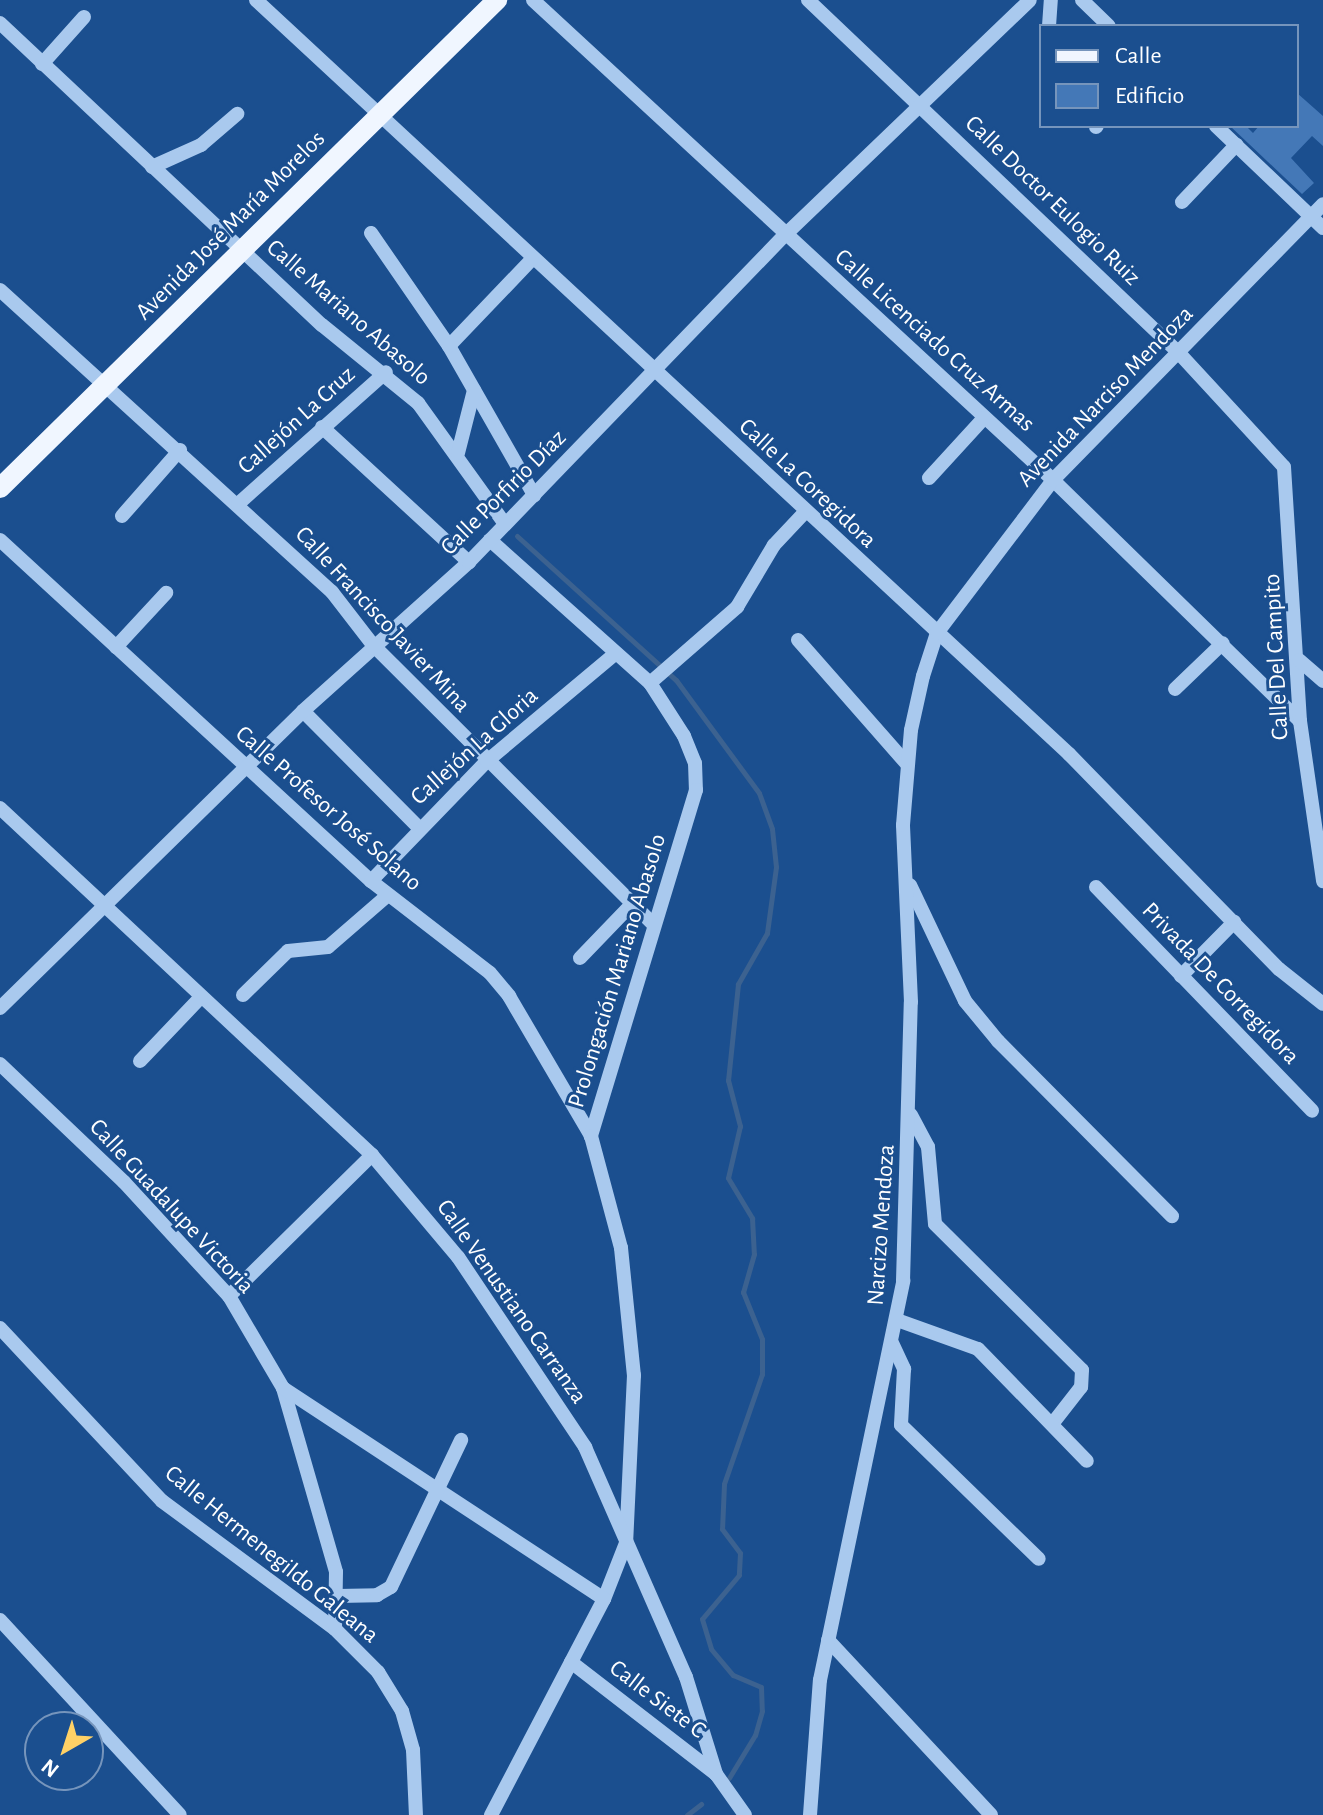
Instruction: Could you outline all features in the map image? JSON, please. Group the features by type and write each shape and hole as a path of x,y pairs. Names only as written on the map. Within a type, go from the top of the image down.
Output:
{"main road":[{"name":"Avenida José María Morelos","path":"0,488 107,387 497,0"}],"street":[{"name":"Calle La Coregidora","path":"256,0 804,513 1069,754 1279,969 1323,1004"},
{"name":"Calle Licenciado Cruz Armas","path":"533,0 1053,480 1300,721"},
{"name":"Calle Doctor Eulogio Ruiz","path":"808,0 1178,352 1260,439"},
{"name":"Calle Porfirio Díaz","path":"0,1008 303,711 469,562 785,235 1030,0"},
{"path":"1049,24 1051,0"},
{"path":"1082,0 1107,24"},
{"path":"42,64 84,17"},
{"name":"Calle Mariano Abasolo","path":"0,23 322,325 386,372 458,453 505,524"},
{"path":"152,167 201,145 237,114"},
{"path":"1218,128 1323,228"},
{"path":"1182,202 1236,145"},
{"name":"Avenida Narciso Mendoza","path":"937,633 1053,480 1323,204"},
{"path":"371,233 449,346 534,495"},
{"path":"449,346 532,259"},
{"name":"Calle Francisco Javier Mina","path":"0,290 180,450 347,607 373,645 653,924"},
{"name":"Callejón La Cruz","path":"238,504 386,372"},
{"path":"458,453 474,390"},
{"path":"929,478 984,418"},
{"path":"322,427 469,562"},
{"name":"Calle Del Campito","path":"1260,439 1285,472 1299,660 1300,721 1323,881"},
{"path":"122,516 180,450"},
{"path":"655,679 747,596 774,545 804,513"},
{"name":"Calle Profesor José Solano","path":"0,540 371,881 490,973 509,996 591,1136"},
{"name":"Prolongación Mariano Abasolo","path":"490,540 616,653 655,679 695,763 696,790 591,1136 621,1248 634,1375 626,1543"},
{"path":"116,647 166,593"},
{"name":"Narcizo Mendoza","path":"810,1815 815,1720 828,1640 897,1320 911,1114 907,764 923,676 937,633"},
{"path":"798,640 907,764"},
{"path":"1175,689 1223,643"},
{"name":"Callejón La Gloria","path":"371,881 487,761 616,653"},
{"path":"1299,660 1323,681"},
{"path":"303,711 419,828"},
{"name":"Calle Venustiano Carranza","path":"0,809 372,1155 458,1257 585,1447 686,1677 716,1774 745,1815"},
{"path":"907,877 965,1001 998,1041 1172,1216"},
{"name":"Privada De Corregidora","path":"1096,887 1312,1111"},
{"path":"243,995 288,951 328,947 388,895"},
{"path":"580,958 633,903"},
{"path":"1181,976 1234,922"},
{"path":"140,1061 201,997"},
{"name":"Calle Guadalupe Victoria","path":"0,1064 115,1173 229,1296 283,1388 330,1546 338,1596 335,1629"},
{"path":"911,1114 928,1147 935,1224 1082,1370 1081,1387 1053,1423"},
{"path":"229,1296 372,1155"},
{"path":"897,1320 978,1349 1087,1461"},
{"name":"Calle Hermenegildo Galeana","path":"0,1328 162,1501 335,1629 378,1672 402,1711 413,1750 416,1815"},
{"path":"892,1343 904,1369 901,1425 1039,1559"},
{"path":"283,1388 604,1599"},
{"path":"338,1596 377,1595 391,1587 461,1440"},
{"path":"491,1815 604,1599 626,1543"},
{"path":"0,1620 180,1815"},
{"path":"828,1640 991,1815"},
{"name":"Calle Siete C","path":"571,1662 716,1774"}],"building":[{"path":"1299,95 1323,116 1323,146 1312,136 1291,158 1314,183 1302,194 1232,128 1248,128 1253,133 1257,128 1299,128"}],"waterway":[{"path":"517,536 676,680 759,793 772,829 776,867 767,933 738,984 728,1080 740,1126 728,1178 752,1218 754,1254 743,1292 762,1339 762,1374 724,1484 722,1529 740,1553 739,1575 702,1619 711,1649 733,1675 761,1687 762,1711 755,1735 729,1778"},
{"path":"687,1815 701,1804"}]}
